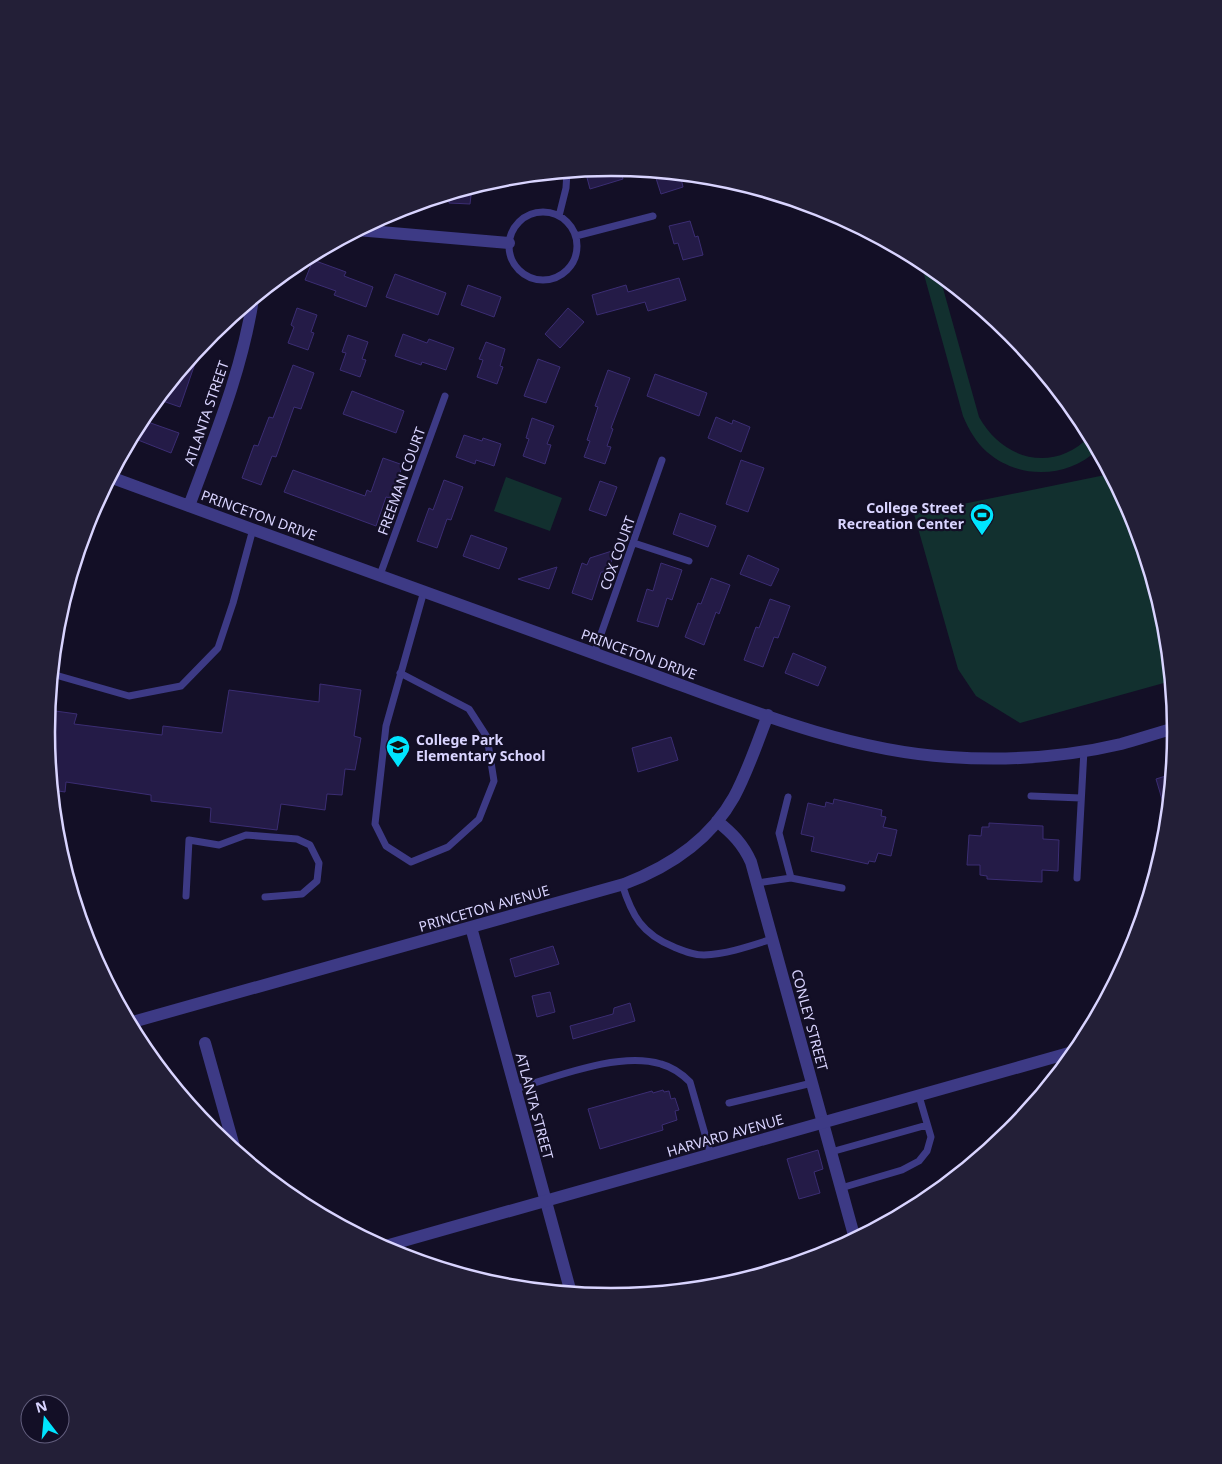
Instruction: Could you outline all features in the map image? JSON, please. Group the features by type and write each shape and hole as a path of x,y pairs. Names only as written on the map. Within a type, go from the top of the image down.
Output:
{"street":[{"path":"369,231 509,243"},
{"name":"ATLANTA STREET","path":"189,506 239,368 251,308"},
{"name":"PRINCETON DRIVE","path":"115,480 594,654 829,736 888,750 949,757 1009,758 1070,753 1120,744 1167,730"},
{"name":"PRINCETON AVENUE","path":"136,1021 622,884 651,874 697,843 717,821 732,799 744,776 768,715"},
{"name":"CONLEY STREET","path":"717,821 737,838 745,849 757,884 853,1233"},
{"name":"ATLANTA STREET","path":"471,927 569,1286"},
{"path":"205,1043 232,1138"},
{"name":"HARVARD AVENUE","path":"393,1244 1063,1055"}],"lane":[{"path":"559,216 567,178"},
{"path":"537,212 548,212 559,216 566,221 576,236 575,257 570,267 562,274 552,278 541,280 521,272 514,264 510,254 509,243 515,228 527,216 537,212"},
{"path":"576,236 653,216"},
{"name":"FREEMAN COURT","path":"380,575 445,396"},
{"name":"COX COURT","path":"594,654 662,460"},
{"path":"58,676 129,696 180,686 218,648 253,529"},
{"path":"634,543 689,561"},
{"path":"400,673 469,709 487,737 494,781 479,820 448,847 411,862 386,846 375,824 386,726 400,673 424,591"},
{"path":"1076,878 1084,750"},
{"path":"1031,796 1081,798"},
{"path":"788,797 778,833 791,878"},
{"path":"186,896 190,840 219,845 246,835 297,839 310,845 319,863 317,881 302,894 265,897"},
{"path":"757,884 791,878 842,888"},
{"path":"622,884 637,920 648,933 665,944 687,953 702,955 729,952 772,939"},
{"path":"515,1089 601,1064 649,1061 662,1064 681,1074 690,1082 711,1155"},
{"path":"729,1103 812,1083"},
{"path":"841,1188 902,1170 920,1161 927,1151 931,1137 919,1096"},
{"path":"831,1152 927,1124"}],"green space":[{"path":"923,272 942,286 979,417 989,432 1015,452 1030,457 1045,458 1060,455 1076,448 1084,441 1093,454 1085,460 1072,466 1057,470 1042,472 1013,467 999,461 983,448 973,436 963,416"},
{"path":"1104,475 1125,519 1148,588 1156,624 1165,683 1020,723 976,696 958,669 914,514"},
{"path":"506,477 562,498 550,531 494,511"}],"building":[{"path":"622,176 623,179 590,189 587,177"},
{"path":"656,178 682,181 683,187 661,194"},
{"path":"471,194 470,204 449,203 449,201"},
{"path":"690,221 695,237 698,236 703,255 683,260 678,243 674,244 669,226"},
{"path":"316,261 346,272 344,276 373,287 366,307 334,295 336,291 305,280 311,264"},
{"path":"395,274 446,293 438,315 386,297"},
{"path":"679,278 686,300 648,311 645,302 597,315 592,295 626,285 628,292"},
{"path":"468,285 501,297 494,317 461,305"},
{"path":"297,308 317,315 311,332 314,333 308,350 288,343 294,327 291,325"},
{"path":"568,308 584,322 560,348 545,334"},
{"path":"403,334 427,343 429,339 454,348 446,370 422,362 421,365 395,356"},
{"path":"348,335 368,342 362,359 366,360 360,377 340,370 346,353 342,352"},
{"path":"486,342 505,349 500,366 503,367 497,384 477,377 483,360 479,359"},
{"path":"538,359 560,367 546,403 524,396"},
{"path":"195,363 180,407 164,402"},
{"path":"293,365 314,373 301,409 294,407 276,457 272,456 261,485 242,478 254,445 258,446 269,417 273,418"},
{"path":"608,370 630,378 611,428 613,429 607,446 611,447 605,464 584,457 590,441 587,440 598,407 595,406"},
{"path":"655,374 707,393 699,416 647,396"},
{"path":"352,391 404,411 396,433 343,414"},
{"path":"716,417 732,424 733,420 750,427 741,452 708,438"},
{"path":"532,418 554,426 547,444 551,445 545,464 523,456 529,439 526,438"},
{"path":"149,423 179,433 171,453 138,440"},
{"path":"464,435 482,441 483,438 501,444 494,466 476,460 475,464 456,457"},
{"path":"383,458 403,465 390,498 386,497 376,526 284,492 293,470 365,496 367,490 371,492"},
{"path":"741,460 764,468 748,512 726,504"},
{"path":"444,480 463,487 451,520 447,519 437,548 417,541 429,508 433,510"},
{"path":"600,481 617,487 606,516 589,510"},
{"path":"680,513 716,526 708,547 673,534"},
{"path":"471,535 507,548 499,569 463,556"},
{"path":"615,550 608,572 601,572 592,600 572,593 582,563 587,565 590,558"},
{"path":"748,555 779,569 771,586 740,574"},
{"path":"661,563 682,570 672,600 667,598 658,627 637,621 647,589 653,591"},
{"path":"557,567 549,589 518,579"},
{"path":"711,578 730,585 719,614 716,612 704,645 685,637 698,603 701,604"},
{"path":"770,599 790,606 778,638 774,637 763,667 744,660 756,627 759,628"},
{"path":"793,653 826,667 818,686 785,673"},
{"path":"320,684 361,690 354,736 361,738 355,770 345,769 342,795 327,794 325,810 281,804 277,830 210,822 211,808 151,801 151,795 66,782 65,792 58,791 56,768 56,711 77,714 74,724 162,735 163,726 222,733 229,690 319,702"},
{"path":"671,737 678,760 638,772 632,748"},
{"path":"1165,776 1162,801 1156,779"},
{"path":"834,799 882,810 881,816 886,817 883,827 897,830 891,856 878,853 875,862 869,861 868,864 811,851 814,837 801,834 808,803 825,807 826,802 833,804"},
{"path":"989,823 1043,826 1043,839 1059,840 1058,871 1042,870 1042,882 987,879 987,876 980,875 980,865 967,865 969,835 981,836 982,827 989,827"},
{"path":"553,946 559,964 515,977 510,959"},
{"path":"550,992 555,1012 537,1017 532,996"},
{"path":"630,1003 635,1021 573,1039 570,1026 613,1014 614,1008"},
{"path":"663,1090 664,1092 669,1091 671,1099 675,1098 679,1110 675,1111 677,1120 662,1125 663,1130 600,1149 588,1109 652,1091 653,1093"},
{"path":"818,1150 823,1169 814,1172 820,1193 799,1199 787,1159"}],"place":[{"name":"College Street Recreation Center","path":"982,536"},
{"name":"College Park Elementary School","path":"398,768"}]}
